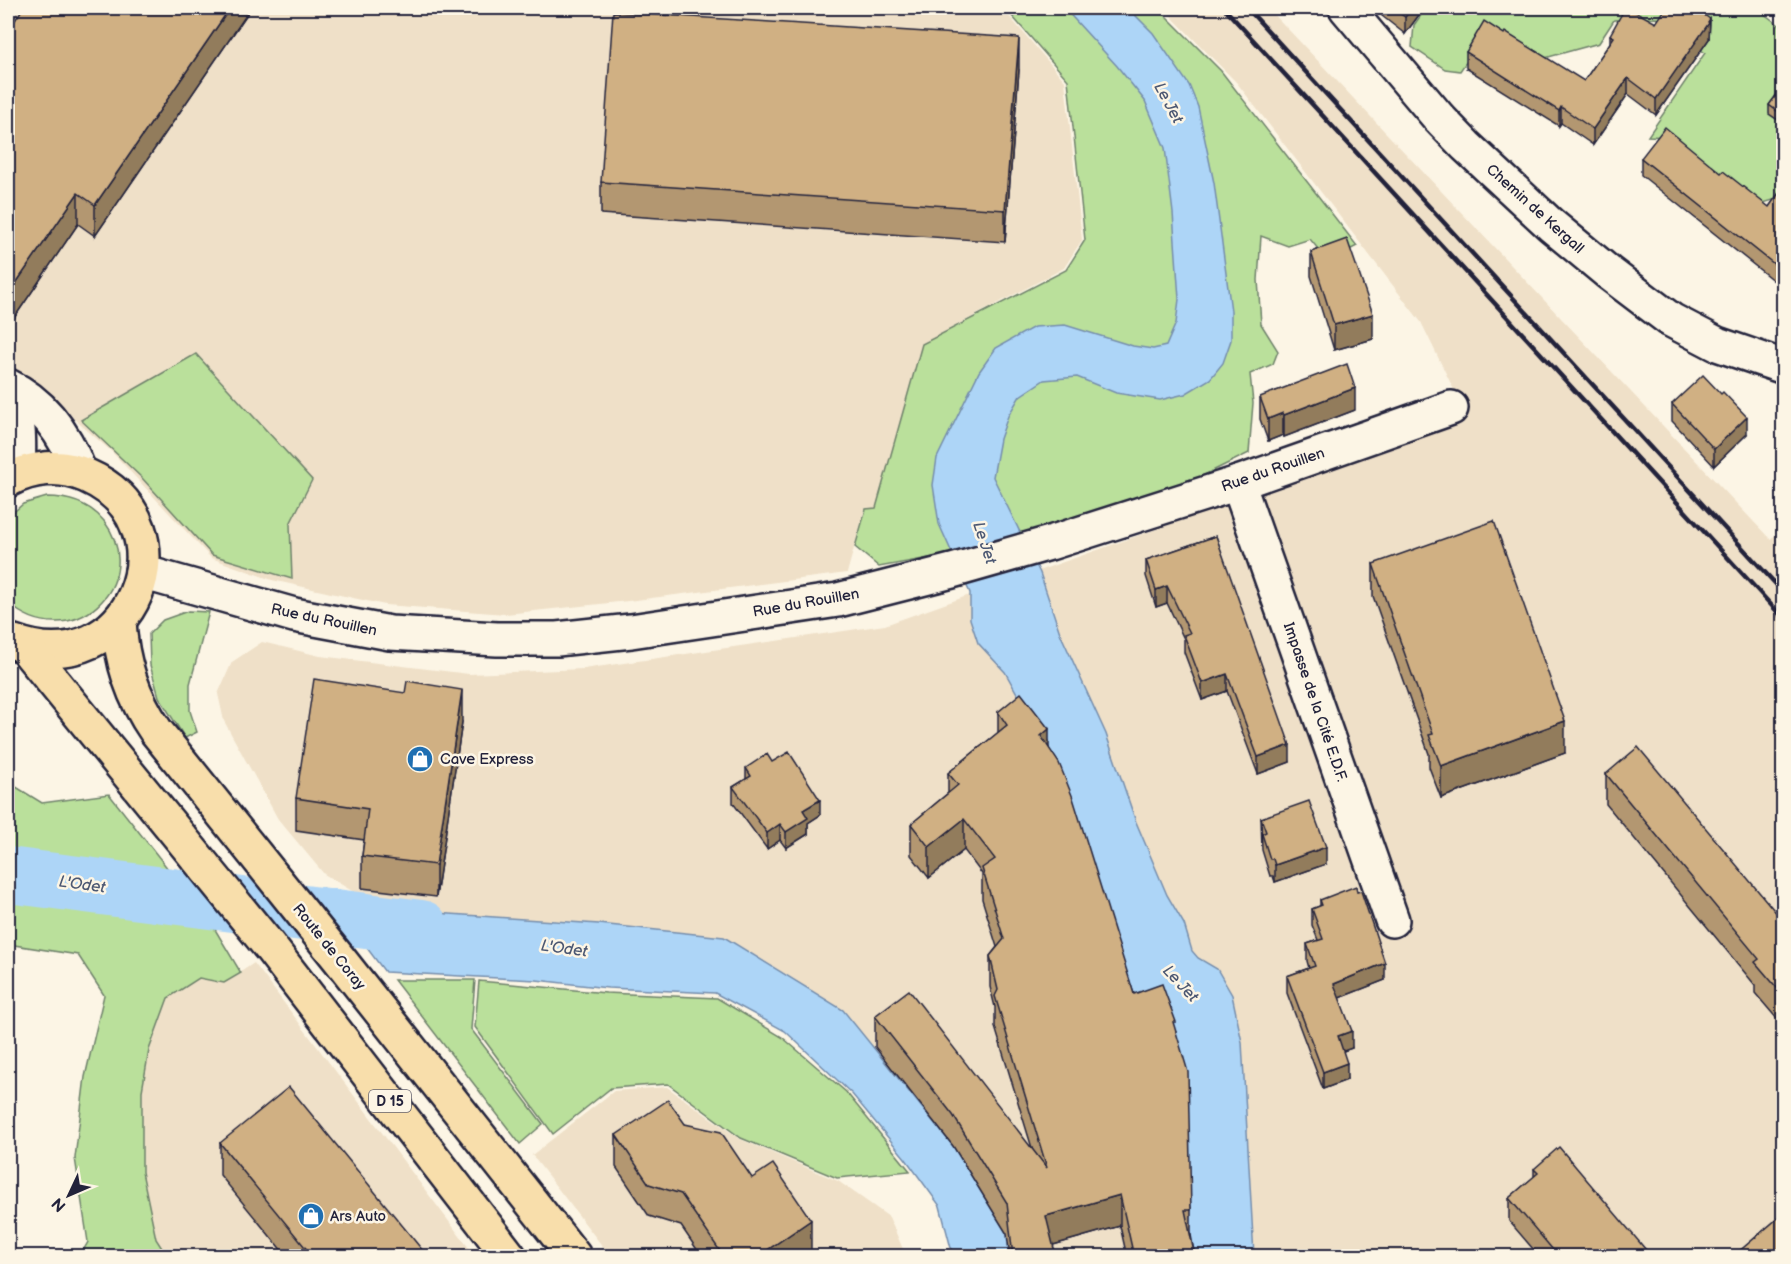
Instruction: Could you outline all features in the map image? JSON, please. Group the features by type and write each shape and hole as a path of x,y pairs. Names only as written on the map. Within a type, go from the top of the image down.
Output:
{"main road":[{"path":"13,477 39,469 60,468 99,481 115,494 128,510 138,528 142,549 142,572 135,597 119,621 104,634 87,644 68,649 49,650 16,642"},
{"name":"Route de Coray","path":"119,621 122,650 129,679 143,713 574,1257"},
{"name":"D 15","path":"16,642 201,860 509,1257"}],"street":[{"name":"Chemin de Kergall","path":"1346,8 1438,118 1551,225 1671,320 1718,344 1773,364"},
{"path":"8,386 21,392 39,407 58,429 73,454 80,473"},
{"path":"8,393 17,419 20,442 13,477"},
{"name":"Rue du Rouillen","path":"142,572 294,615 351,627 442,637 557,639 631,631 838,600 952,571 1050,543 1238,483 1451,408"},
{"name":"Impasse de la Cité E.D.F.","path":"1238,483 1392,921"}],"shaded area":[{"path":"8,8 1002,8 1065,81 1082,240 1064,268 922,344 876,508 865,509 847,573 506,614 385,605 272,580 211,558 111,451 52,400 8,417"},
{"path":"1163,8 1268,8 1770,539 1780,532 1783,536 1783,1256 1009,1256 1007,1234 953,1146 843,1010 724,937 599,924 435,913 362,897 324,874 278,819 224,721 218,694 232,662 262,642 320,656 469,674 583,669 885,625 1468,419 1421,322 1237,83"},
{"path":"254,963 475,1256 167,1256 156,1239 142,1172 142,1091 149,1050 168,998 199,978 224,983"},
{"path":"667,1087 740,1139 838,1181 889,1217 906,1256 610,1256 532,1155 614,1091"}],"green space":[{"path":"1005,8 1158,8 1221,71 1357,246 1328,261 1310,239 1288,246 1261,236 1258,280 1261,324 1278,351 1273,364 1250,374 1253,403 1249,453 1192,481 1093,515 962,552 879,567 855,547 866,509 876,508 922,344 1066,270 1085,240 1068,80"},
{"path":"1426,8 1756,8 1783,28 1783,197 1757,205 1669,137 1648,136 1705,53 1657,18 1614,20 1599,43 1545,58 1490,27 1460,71 1445,69 1412,47 1414,25"},
{"path":"196,354 312,480 290,524 292,579 212,555 142,478 81,420"},
{"path":"47,497 78,502 92,510 104,521 116,545 118,568 111,589 97,606 78,618 56,622 32,618 8,603 8,517 23,504"},
{"path":"188,611 209,612 190,684 190,711 197,732 185,738 159,697 150,665 149,634 163,620"},
{"path":"8,782 42,803 109,794 213,926 241,973 224,983 199,978 168,998 149,1050 142,1091 142,1172 156,1239 167,1256 80,1256 88,1242 75,1158 85,1077 104,995 78,955 8,944"},
{"path":"394,980 475,980 471,1029 543,1124 520,1144"},
{"path":"479,981 606,993 717,998 782,1037 846,1092 910,1171 837,1178 741,1138 668,1084 611,1088 553,1134 475,1027"}],"water":[{"name":"Le Jet","path":"1064,8 1128,8 1153,33 1189,85 1198,107 1214,183 1231,311 1231,340 1223,363 1210,379 1185,394 1160,400 1116,393 1077,377 1044,380 1020,396 1008,416 1000,439 993,477 1040,573 1060,633 1106,734 1136,822 1167,895 1184,924 1192,951 1198,958 1217,969 1232,995 1242,1042 1254,1256 1189,1256 1141,1022 1029,715 1005,672 978,643 970,619 970,593 939,524 933,485 937,458 979,372 996,348 1034,327 1065,325 1133,346 1153,349 1166,346 1176,323 1179,299 1173,213 1165,148 1145,101 1117,66"},
{"path":"322,888 435,913 599,924 724,937 843,1010 953,1146 1007,1234 1009,1256 953,1256 940,1206 905,1158 852,1094 785,1031 715,993 608,988 536,980 385,972"}],"building":[{"path":"23,8 230,8 95,205 78,193 12,289 8,286 8,31"},
{"path":"1392,8 1412,8 1405,17"},
{"path":"1625,8 1656,23 1666,8 1694,8 1710,19 1656,99 1628,78 1593,129 1561,107 1559,111 1466,52 1484,21 1584,81 1614,37 1610,35"},
{"path":"613,12 1019,38 1005,210 601,182"},
{"path":"1784,85 1784,116 1769,105"},
{"path":"1665,127 1721,173 1723,171 1769,207 1784,186 1784,272 1641,158"},
{"path":"1347,239 1373,314 1334,325 1311,252"},
{"path":"1347,364 1355,388 1268,419 1260,397"},
{"path":"1703,375 1747,417 1714,449 1672,404"},
{"path":"1494,521 1565,721 1441,766 1429,735 1433,734 1373,564"},
{"path":"1216,536 1290,745 1258,757 1227,674 1202,683 1184,635 1190,633 1167,586 1156,590 1146,560"},
{"path":"314,679 405,693 407,681 462,690 436,865 362,856 368,809 296,798"},
{"path":"1021,693 1049,729 1041,736 1059,763 1073,798 1134,994 1162,984 1176,1022 1173,1022 1188,1072 1191,1210 1185,1210 1195,1257 1134,1257 1120,1195 1046,1216 1056,1257 1013,1257 1007,1203 953,1115 875,1016 909,990 1047,1168 995,996 998,990 990,956 1004,939 982,868 995,859 964,819 929,847 911,824 958,785 948,773 1007,725 998,712"},
{"path":"1638,747 1784,922 1784,996 1755,962 1759,959 1606,774"},
{"path":"789,752 820,800 803,810 808,818 786,832 780,824 767,833 733,787 751,776 746,768 767,754 772,762"},
{"path":"1309,801 1326,847 1275,865 1273,859 1270,859 1262,834 1266,832 1261,818"},
{"path":"1356,886 1357,892 1361,891 1385,963 1334,984 1352,1031 1338,1036 1347,1063 1323,1072 1287,976 1315,966 1307,944 1323,939 1312,909 1322,905 1320,900"},
{"name":"Ars Auto","path":"289,1087 428,1257 313,1257 220,1143"},
{"path":"668,1100 685,1124 721,1132 752,1178 773,1164 811,1220 757,1257 724,1257 681,1194 649,1184 616,1135"},
{"path":"1559,1147 1652,1257 1559,1257 1509,1198 1538,1173 1534,1169"},
{"path":"1784,1213 1784,1257 1738,1257 1736,1254"}],"waterway":[{"name":"L'Odet","path":"8,875 421,928"}],"railway":[{"path":"1224,8 1784,619"},
{"path":"1247,8 1784,593"}],"place":[{"name":"Cave Express","path":"420,759"},
{"name":"Ars Auto","path":"311,1216"}]}
